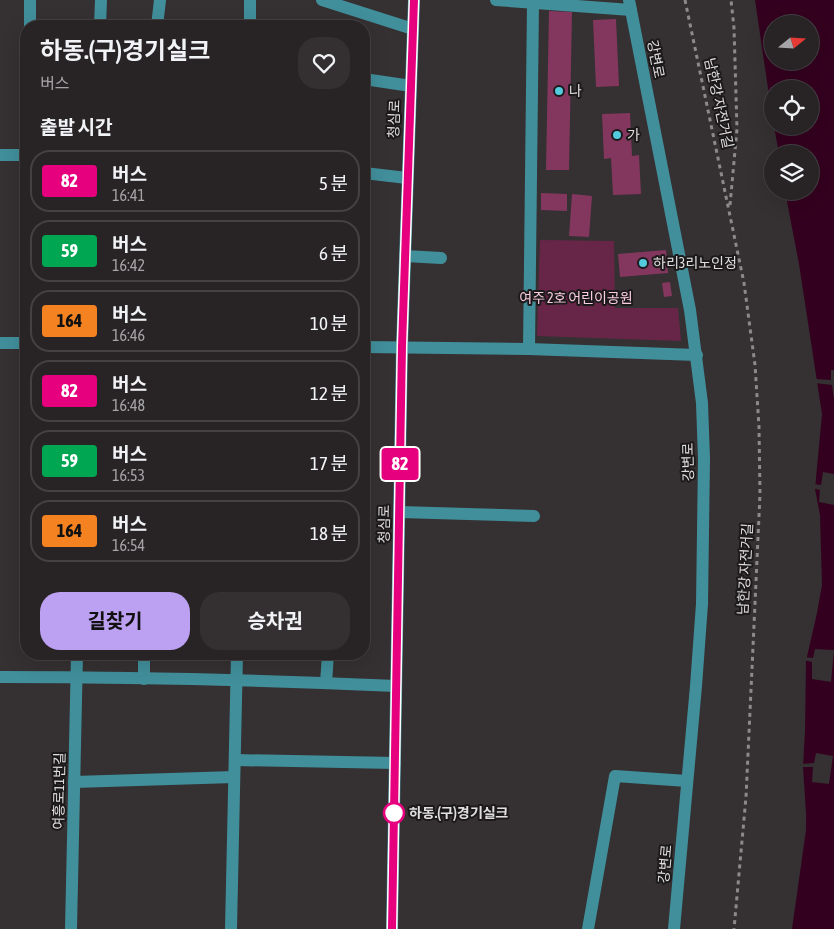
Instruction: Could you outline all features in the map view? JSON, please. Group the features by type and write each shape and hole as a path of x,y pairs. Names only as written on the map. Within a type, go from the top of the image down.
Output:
{"street":[{"path":"30,0 30,20"},
{"path":"100,20 101,0"},
{"path":"158,20 160,0"},
{"path":"250,0 250,20"},
{"path":"322,0 413,29"},
{"name":"청심로","path":"392,929 402,346 414,0"},
{"path":"496,0 630,5"},
{"path":"529,349 533,2"},
{"name":"강변로","path":"630,5 688,301 697,355 702,403 704,460 702,604 674,929"},
{"path":"370,80 411,86"},
{"path":"0,155 20,156"},
{"path":"370,174 407,178"},
{"path":"405,256 441,258"},
{"path":"0,343 20,343"},
{"path":"370,347 529,349 697,355"},
{"path":"400,512 534,516"},
{"name":"여흥로11번길","path":"71,929 77,660"},
{"path":"144,660 144,678"},
{"path":"231,929 237,660"},
{"path":"326,683 328,660"},
{"path":"0,676 144,678 396,686"},
{"path":"235,760 395,763"},
{"path":"588,929 615,776 687,781"},
{"path":"74,782 234,777"}],"path":[{"name":"남한강 자전거길","path":"685,0 744,282 755,365 759,426 760,494 746,797 734,929"},
{"name":"남한강 자전거길","path":"730,211 737,129 734,28 731,0"}],"green space":[{"name":"여주 2호 어린이공원","path":"540,240 614,241 615,308 678,308 681,341 537,336"}],"shaded area":[{"path":"755,0 834,0 834,929 792,929 806,830 803,767 806,661 822,585 820,515 815,489 822,414 799,264 787,200 819,200 819,145 777,145 776,135 819,135 819,80 767,80 765,70 819,70 819,15 764,15 764,61"}],"pier":[{"path":"831,370 834,370 834,400 832,385 815,383 815,379 831,380"},
{"path":"823,472 834,474 834,505 819,502 820,490 812,488 812,484 821,485"},
{"path":"815,649 834,650 831,682 812,679 812,662 804,660 804,657 813,658"},
{"path":"816,753 833,756 829,784 812,782 813,767 800,767 801,764 814,763"}],"building":[{"name":"나","path":"549,11 572,12 569,170 546,170"},
{"path":"616,19 619,86 596,87 593,20"},
{"name":"가","path":"630,113 632,156 639,155 641,194 613,195 611,158 604,159 602,114"},
{"path":"541,193 567,194 567,211 541,210"},
{"path":"572,194 592,196 589,237 569,236"},
{"name":"하리3리노인정","path":"666,250 668,273 620,277 618,254"},
{"path":"670,282 672,296 664,297 662,283"}],"bus line":[{"name":"82","path":"392,929 402,346 414,0"}],"place":[{"name":"나","path":"559,91"},
{"name":"가","path":"617,135"},
{"name":"하리3리노인정","path":"643,263"},
{"name":"하동.(구)경기실크","path":"394,813"}]}
